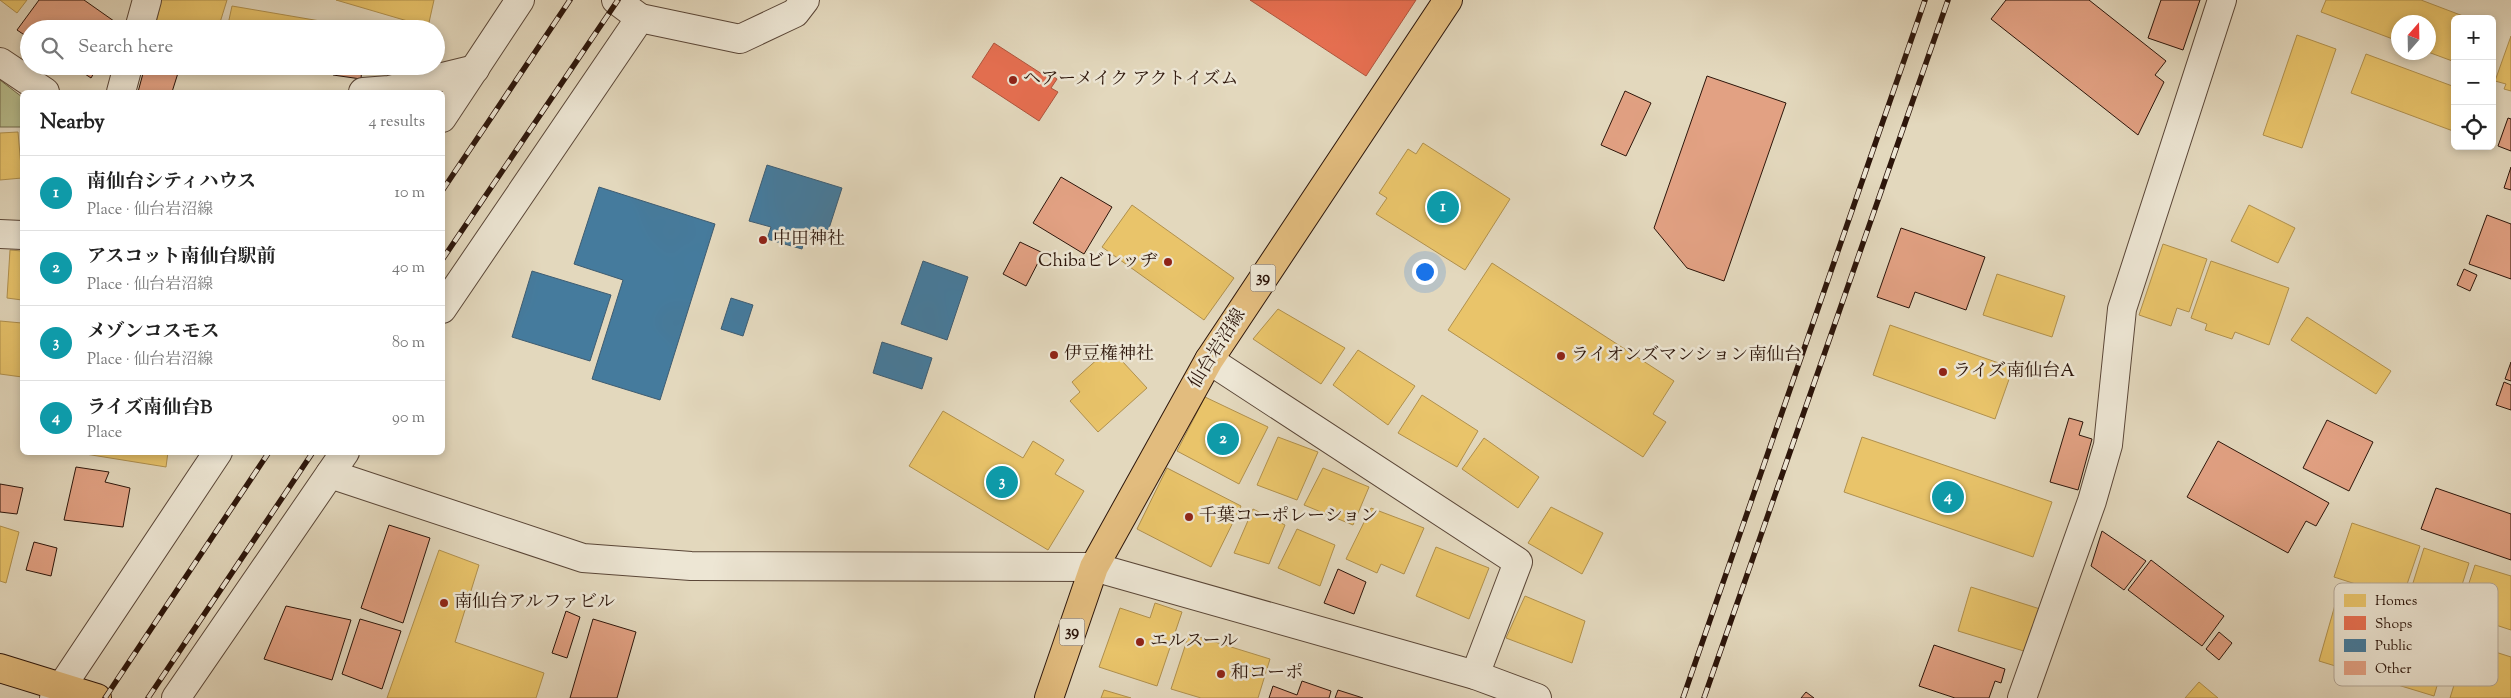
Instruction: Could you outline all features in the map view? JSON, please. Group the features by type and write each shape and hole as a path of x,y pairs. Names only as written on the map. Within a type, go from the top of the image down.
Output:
{"main road":[{"name":"仙台岩沼線","path":"1049,698 1094,567 1208,360 1448,0"},
{"path":"0,668 58,692 96,698"}],"street":[{"path":"141,20 147,0"},
{"path":"445,113 520,0"},
{"path":"616,0 640,18 740,39 795,13 805,0"},
{"path":"2022,698 2092,502 2108,445 2122,309 2222,0"},
{"path":"445,304 640,18"},
{"path":"0,62 42,90"},
{"path":"389,90 475,68"},
{"path":"122,90 126,75"},
{"path":"0,234 20,235"},
{"path":"1208,360 1518,562 1475,675"},
{"path":"58,692 216,455"},
{"path":"176,698 337,463 582,558 691,566 1094,567 1475,675 1537,698"}],"green space":[{"path":"0,80 20,95 20,127 0,127"}],"building: Homes":[{"path":"0,0 27,0 17,13"},
{"path":"161,0 227,0 221,20 157,20"},
{"path":"336,0 434,0 430,20 404,20"},
{"path":"2326,0 2421,0 2460,15 2451,15 2451,61 2436,55 2436,15 2391,15 2391,38 2321,12"},
{"path":"232,6 314,20 229,20"},
{"path":"2297,35 2336,49 2302,148 2263,135"},
{"path":"2511,36 2511,91 2504,89 2506,84 2496,81"},
{"path":"2366,54 2451,86 2451,130 2351,93"},
{"path":"18,132 20,178 0,180 0,133"},
{"path":"1423,143 1510,199 1465,270 1376,214 1387,198 1379,193 1408,149 1416,154"},
{"name":"Chibaビレッヂ","path":"1132,205 1234,278 1204,320 1102,247"},
{"path":"2249,205 2295,228 2278,263 2231,241"},
{"path":"2163,244 2207,259 2189,312 2177,308 2171,326 2139,315"},
{"path":"10,250 20,251 20,300 7,298"},
{"path":"2211,261 2289,288 2269,345 2235,332 2232,339 2205,330 2207,324 2191,318"},
{"name":"ライオンズマンション南仙台","path":"1492,263 1674,381 1653,414 1666,422 1643,457 1448,330"},
{"path":"1997,274 2065,296 2052,337 1983,315"},
{"path":"1278,309 1345,348 1321,384 1253,339"},
{"path":"2307,317 2391,371 2376,394 2291,340"},
{"path":"0,321 20,323 20,377 0,374"},
{"name":"ライズ南仙台A","path":"1890,325 2013,368 1995,419 1873,375"},
{"path":"1110,348 1147,388 1098,432 1070,401 1080,392 1072,382"},
{"path":"1358,350 1415,386 1388,425 1333,385"},
{"path":"1422,395 1478,431 1457,467 1398,433"},
{"path":"1205,397 1268,427 1239,484 1177,451"},
{"path":"943,411 1023,458 1033,441 1064,460 1055,474 1084,491 1048,550 909,466"},
{"path":"1278,437 1318,452 1297,500 1257,485"},
{"path":"1862,437 2052,502 2033,557 1844,492"},
{"path":"1484,438 1539,477 1518,508 1462,469"},
{"path":"92,455 168,455 166,467"},
{"name":"千葉コーポレーション","path":"1167,468 1241,506 1211,567 1137,529"},
{"path":"1323,468 1369,487 1353,525 1304,505"},
{"path":"1551,507 1603,533 1582,574 1528,543"},
{"path":"1371,508 1424,528 1404,574 1381,564 1377,573 1346,559"},
{"path":"1253,509 1285,525 1269,564 1234,553"},
{"path":"2352,523 2420,546 2407,583 2353,583 2334,577"},
{"path":"0,526 19,532 6,583 0,581"},
{"path":"1297,529 1335,545 1320,586 1278,568"},
{"path":"1436,547 1489,568 1469,619 1416,596"},
{"path":"2424,548 2469,563 2463,583 2413,583"},
{"name":"南仙台アルファビル","path":"439,550 479,565 455,642 544,673 536,698 387,698"},
{"path":"2475,565 2511,576 2511,630 2498,626 2498,583 2469,583"},
{"path":"1971,587 2040,609 2027,652 1958,631"},
{"path":"1525,596 1585,621 1572,663 1506,638"},
{"name":"エルスール","path":"1155,603 1182,612 1157,686 1099,667 1120,608 1150,618"},
{"path":"2334,608 2334,666 2319,661"},
{"name":"和コーポ","path":"1189,634 1270,659 1258,698 1201,698 1171,689"},
{"path":"2498,653 2511,657 2511,698 2450,698 2454,686 2498,686"},
{"path":"2199,682 2218,698 2185,698"},
{"path":"2401,686 2437,686 2434,696"},
{"path":"1104,690 1131,698 1101,698"}],"building: Shops":[{"path":"1250,0 1416,0 1366,76"},
{"path":"994,43 1042,74 1045,71 1057,79 1051,88 1058,92 1039,121 972,77"}],"building: Public":[{"path":"767,165 842,188 824,244 805,238 802,249 767,239 771,227 749,221"},
{"path":"599,187 715,224 660,400 592,379 623,280 574,264"},
{"path":"923,261 968,277 947,340 901,324"},
{"path":"532,271 611,295 590,361 512,337"},
{"path":"731,298 753,305 743,336 721,329"},
{"path":"882,342 932,358 922,389 873,373"}],"building: Other":[{"path":"39,0 84,0 112,20 24,20"},
{"path":"2006,0 2089,0 2166,61 2155,75 2164,82 2138,135 1991,19"},
{"path":"2161,0 2200,0 2183,50 2148,38"},
{"path":"143,75 177,75 173,90 139,90"},
{"path":"333,75 361,75 361,79"},
{"path":"1707,76 1786,103 1724,281 1687,268 1654,228"},
{"path":"1625,91 1651,103 1626,156 1601,145"},
{"path":"2508,118 2511,119 2511,151 2498,146"},
{"path":"2511,167 2511,190 2504,188"},
{"path":"1061,177 1112,207 1084,254 1033,223"},
{"path":"2487,215 2511,224 2511,279 2469,264"},
{"path":"1901,228 1985,257 1966,310 1915,292 1909,308 1877,297"},
{"path":"1020,242 1043,253 1026,286 1003,274"},
{"path":"2464,269 2477,275 2470,291 2457,285"},
{"path":"2511,362 2511,381 2505,379"},
{"path":"2504,382 2511,385 2511,410 2496,405"},
{"path":"2069,418 2083,422 2079,435 2092,439 2078,490 2050,482"},
{"path":"2327,420 2373,442 2349,491 2303,468"},
{"path":"2218,441 2329,503 2316,526 2306,521 2288,553 2187,497"},
{"path":"76,467 109,472 105,482 130,488 123,527 64,520"},
{"path":"0,484 23,488 17,514 0,512"},
{"path":"2436,488 2511,514 2511,560 2421,529"},
{"path":"389,525 430,538 403,623 361,608"},
{"path":"2102,531 2146,561 2124,590 2091,566"},
{"path":"34,542 57,548 51,576 26,570"},
{"path":"2151,560 2224,616 2202,646 2128,590"},
{"path":"1338,569 1366,582 1354,614 1324,603"},
{"path":"286,606 351,620 332,680 264,659"},
{"path":"566,611 580,617 567,658 552,653"},
{"path":"360,619 401,631 382,689 342,674"},
{"path":"593,619 636,632 617,698 570,698"},
{"path":"2219,632 2232,643 2219,660 2206,649"},
{"path":"1934,645 2005,669 2001,683 1995,681 1989,698 1955,698 1919,686"},
{"path":"1302,681 1331,691 1329,698 1269,698 1273,686 1297,695"},
{"path":"1338,690 1363,698 1335,698"},
{"path":"1806,692 1814,698 1801,698"}],"railway":[{"path":"445,187 570,0"},
{"path":"445,256 618,0"},
{"path":"1683,698 1925,0"},
{"path":"1704,698 1948,0"},
{"path":"105,698 267,455"},
{"path":"148,698 311,455"}],"place":[{"name":"ヘアーメイク アクトイズム","path":"1013,80"},
{"name":"南仙台シティハウス","path":"1443,207"},
{"name":"中田神社","path":"763,240"},
{"name":"Chibaビレッヂ","path":"1168,262"},
{"name":"伊豆権神社","path":"1054,355"},
{"name":"ライオンズマンション南仙台","path":"1561,356"},
{"name":"ライズ南仙台A","path":"1943,372"},
{"name":"アスコット南仙台駅前","path":"1223,439"},
{"name":"メゾンコスモス","path":"1002,482"},
{"name":"ライズ南仙台B","path":"1948,497"},
{"name":"千葉コーポレーション","path":"1189,517"},
{"name":"南仙台アルファビル","path":"444,603"},
{"name":"エルスール","path":"1140,642"},
{"name":"和コーポ","path":"1221,674"}]}
